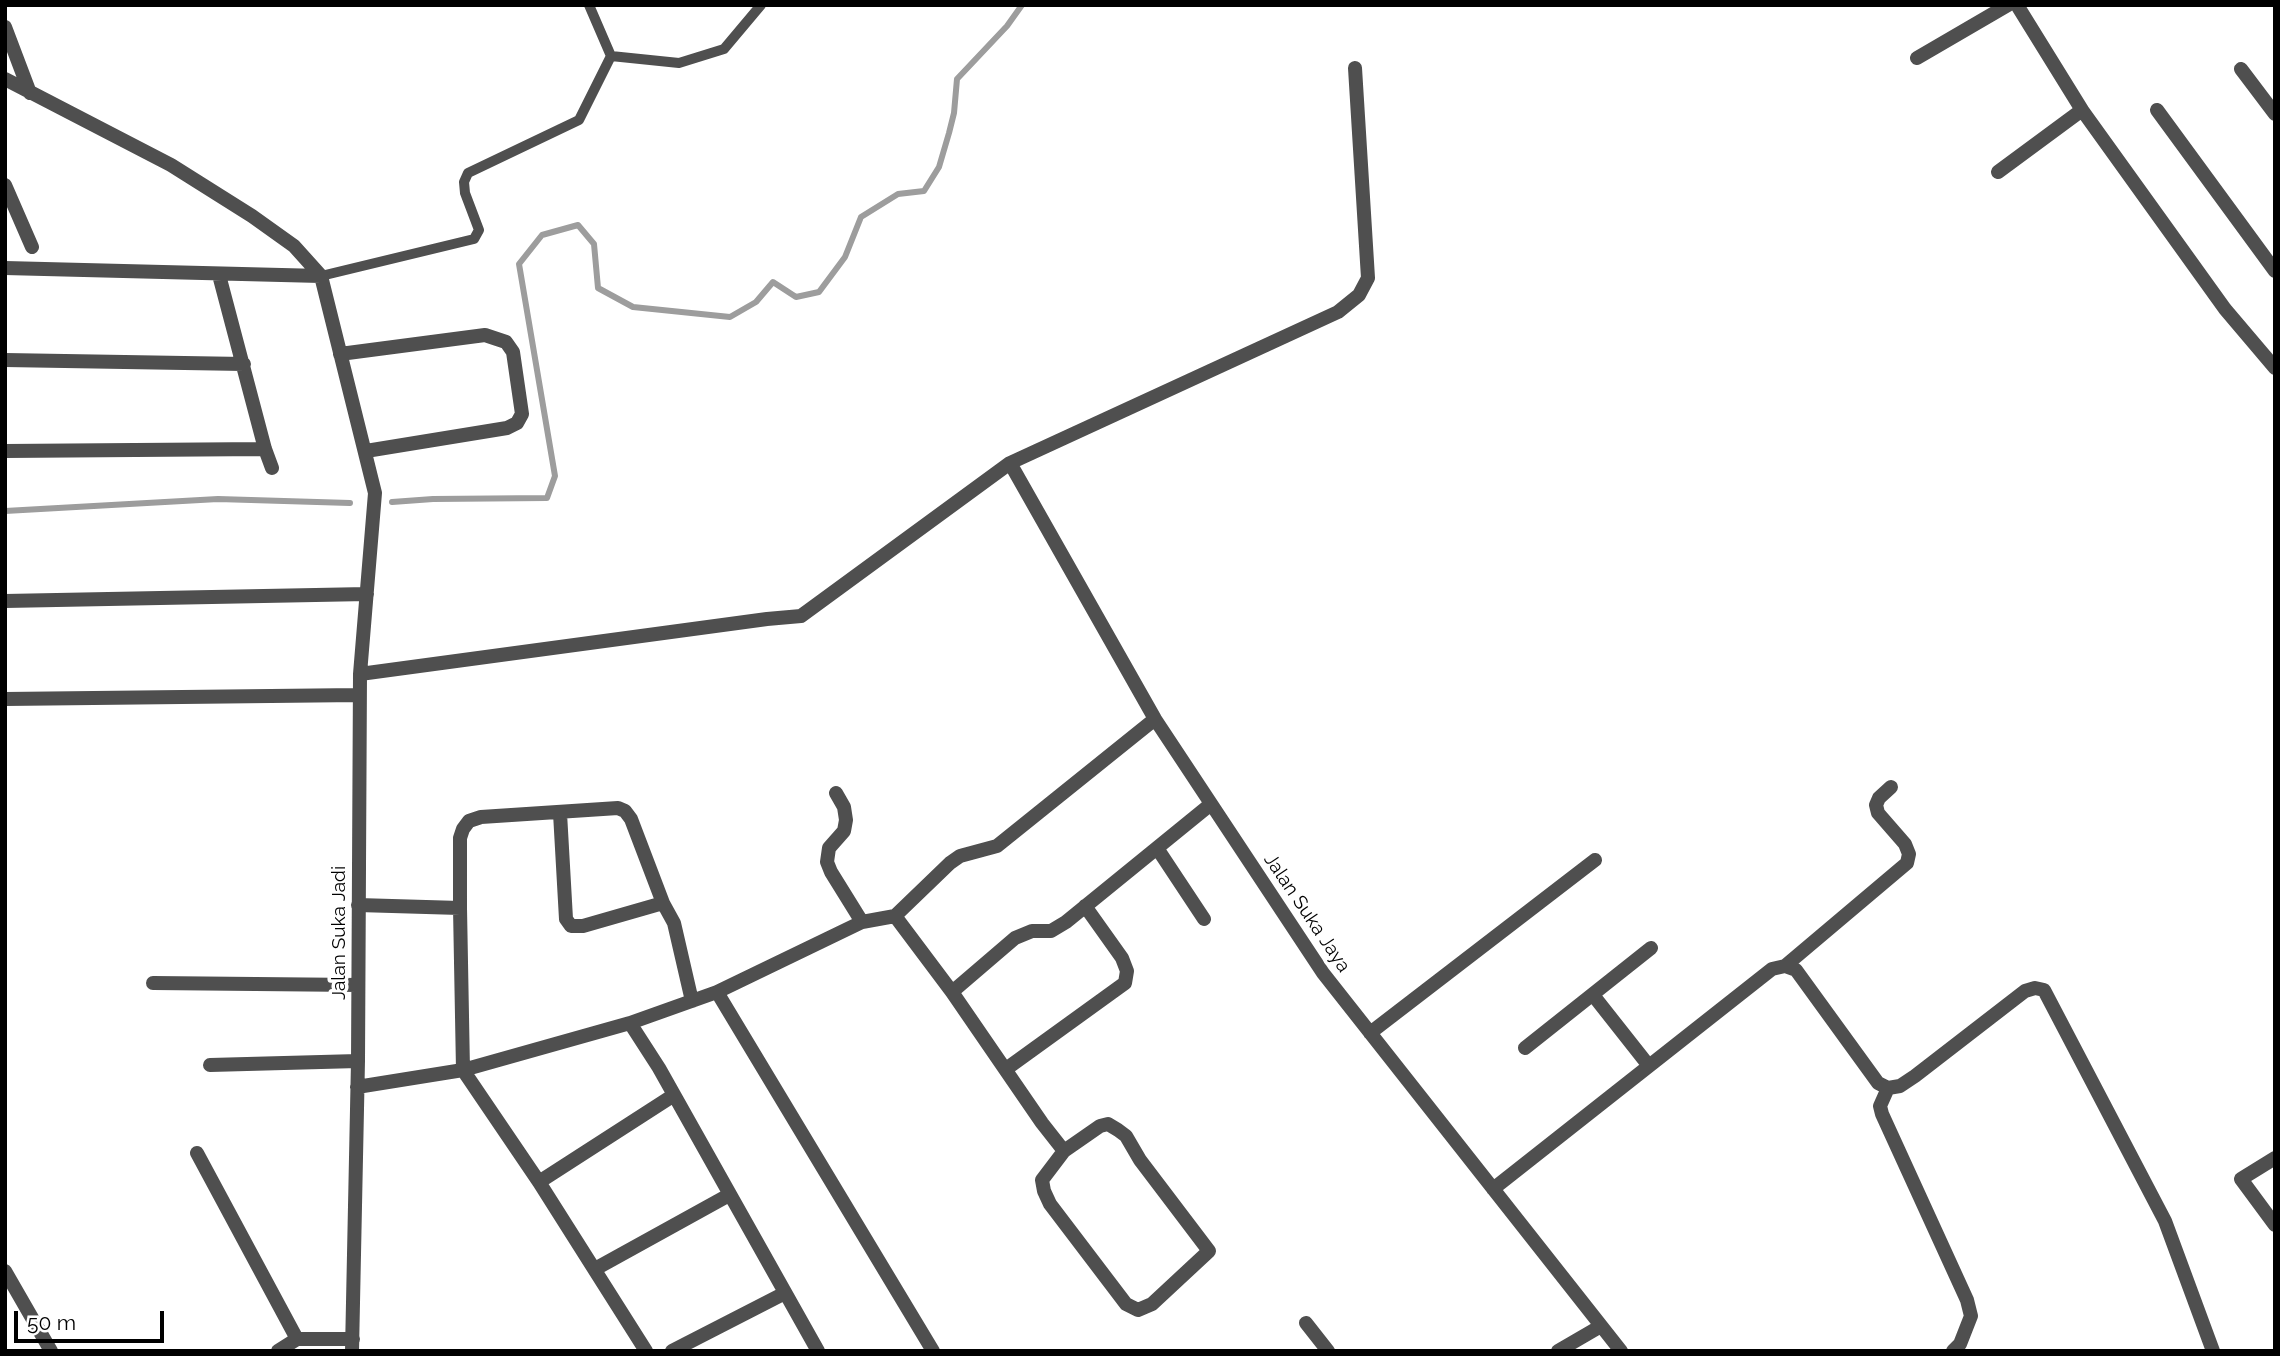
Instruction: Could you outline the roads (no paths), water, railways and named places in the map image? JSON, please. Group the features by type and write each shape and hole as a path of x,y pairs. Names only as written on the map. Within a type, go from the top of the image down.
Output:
{"street":[{"path":"1917,58 2008,5"},
{"path":"2017,5 2082,110 2225,309 2275,368"},
{"path":"5,27 30,93"},
{"path":"360,674 802,616 1010,463 1338,312 1359,295 1368,278 1355,68"},
{"path":"2241,69 2275,114"},
{"path":"5,79 171,165 294,246 321,276"},
{"path":"1998,172 2082,110"},
{"path":"2157,110 2275,271"},
{"path":"5,185 32,247"},
{"path":"5,268 321,276"},
{"path":"219,275 264,449 272,468"},
{"name":"Jalan Suka Jadi","path":"321,276 376,493 359,695 358,1061 353,1345"},
{"path":"340,354 485,335 506,342 513,352 522,414 517,423 508,428 366,451"},
{"path":"5,360 244,365"},
{"path":"5,451 264,449"},
{"name":"Jalan Suka Jaya","path":"1010,463 1155,719 1323,973 1621,1351"},
{"path":"5,601 367,594"},
{"path":"5,699 359,695"},
{"path":"357,1087 463,1070 630,1023 717,992 862,922 895,916 950,863 960,856 998,846 1155,719"},
{"path":"1493,1189 1772,969 1785,966 1907,863 1909,854 1905,844 1878,813 1876,805 1879,798 1891,787"},
{"path":"836,793 844,807 846,820 844,831 829,849 827,862 862,922"},
{"path":"952,992 1014,938 1032,931 1051,931 1211,804"},
{"path":"646,1351 539,1182 463,1070 460,838 469,821 481,817 618,808 625,811 674,923 692,1001"},
{"path":"560,813 564,910 571,926 583,926 663,903"},
{"path":"1157,848 1204,919"},
{"path":"1370,1033 1595,860"},
{"path":"358,905 460,908"},
{"path":"1006,1069 1125,983 1127,971 1122,958 1085,906"},
{"path":"895,916 1064,1151"},
{"path":"1525,1048 1651,948"},
{"path":"1785,966 1796,970 1878,1083 1888,1088 1900,1086 1915,1076 2025,991 2035,988 2044,990 2165,1221 2213,1351"},
{"path":"153,983 358,985"},
{"path":"717,992 933,1351"},
{"path":"1593,995 1649,1066"},
{"path":"630,1023 674,1095 818,1351"},
{"path":"210,1065 358,1061"},
{"path":"1888,1088 1880,1106 1882,1114 1967,1300 1971,1316 1960,1344 1953,1351"},
{"path":"539,1182 674,1095"},
{"path":"1108,1124 1118,1130 1126,1136 1140,1160 1209,1251 1152,1304 1138,1310 1126,1304 1050,1204 1042,1180 1064,1151 1100,1126 1108,1124"},
{"path":"197,1153 297,1339"},
{"path":"2275,1158 2241,1179 2275,1225"},
{"path":"595,1269 729,1195"},
{"path":"5,1271 51,1351"},
{"path":"672,1351 785,1293"},
{"path":"1306,1323 1328,1351"},
{"path":"1558,1351 1601,1326"},
{"path":"278,1351 297,1339 353,1345"}],"lane":[{"path":"321,276 474,239 479,230 465,193 464,182 468,173 579,120 611,57 589,5"},
{"path":"611,57 679,63 724,49 761,5"}],"waterway":[{"path":"392,502 547,498 555,476 519,264 542,235 578,225 594,244 598,288 633,307 730,317 756,302 773,282 796,297 819,292 845,257 861,217 898,194 924,191 939,167 954,113 957,79 1007,26 1022,5"},
{"path":"5,511 218,499 350,503"}]}
